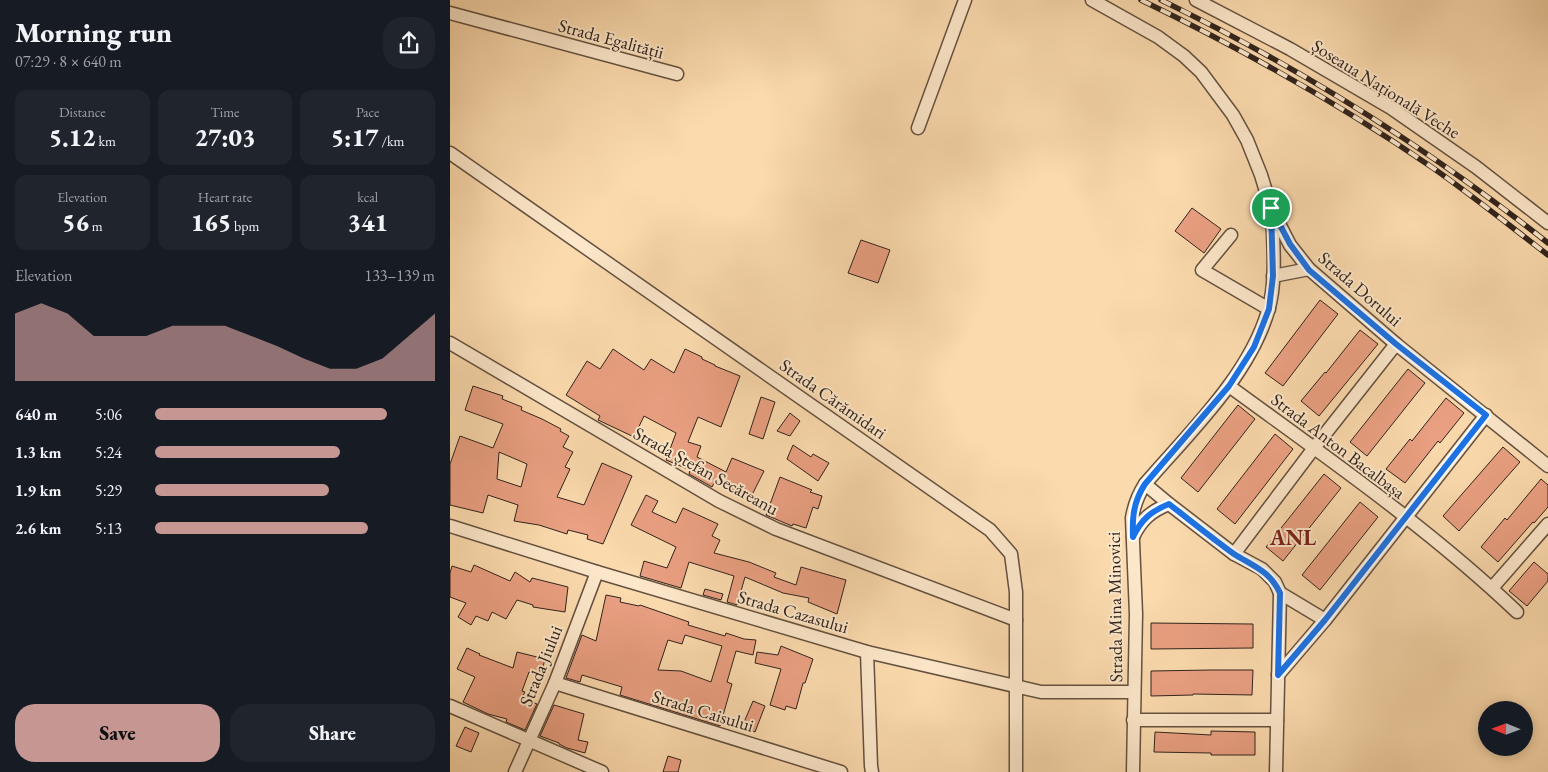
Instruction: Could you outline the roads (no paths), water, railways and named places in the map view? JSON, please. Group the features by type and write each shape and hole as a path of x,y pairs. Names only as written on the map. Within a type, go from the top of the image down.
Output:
{"street":[{"path":"918,128 965,0"},
{"name":"Strada Dorului","path":"1092,0 1158,37 1184,56 1201,72 1233,115 1247,140 1261,175 1271,208 1290,244 1309,270 1396,344 1548,466"},
{"name":"Șoseaua Națională Veche","path":"1196,0 1290,49 1391,108 1476,167 1548,223"},
{"name":"Strada Egalității","path":"450,13 677,74"},
{"name":"Strada Cărămidari","path":"450,153 990,530 1011,554 1016,592 1016,772"},
{"name":"Strada Mina Minovici","path":"1133,772 1136,614 1132,518 1134,506 1145,484 1229,386 1254,347 1269,309 1273,276 1271,208"},
{"path":"1231,235 1202,270 1269,309"},
{"path":"1273,276 1309,270"},
{"name":"Strada Ștefan Secăreanu","path":"450,343 719,502 776,529 1016,620"},
{"path":"1234,554 1396,344"},
{"name":"Strada Anton Bacalbașa","path":"1229,386 1405,518 1492,588 1517,612"},
{"path":"1278,675 1325,620 1486,415"},
{"path":"1145,484 1234,554 1262,570 1275,582 1280,593 1276,772"},
{"path":"1133,537 1138,525 1147,516 1169,504"},
{"path":"1492,588 1548,524"},
{"name":"Strada Cazasului","path":"450,526 597,572 867,652 1041,692 1134,692"},
{"name":"Strada Jiului","path":"515,772 555,683 597,572"},
{"path":"1280,593 1325,620"},
{"path":"867,652 872,772"},
{"name":"Strada Caisului","path":"555,683 841,772"},
{"path":"450,706 602,772"},
{"path":"1133,720 1277,720"}],"railway":[{"path":"1141,0 1290,78 1398,144 1477,200 1548,255"},
{"path":"1161,0 1263,53 1361,111 1456,174 1548,243"}],"district":[{"name":"ANL","path":"1293,537"}]}
